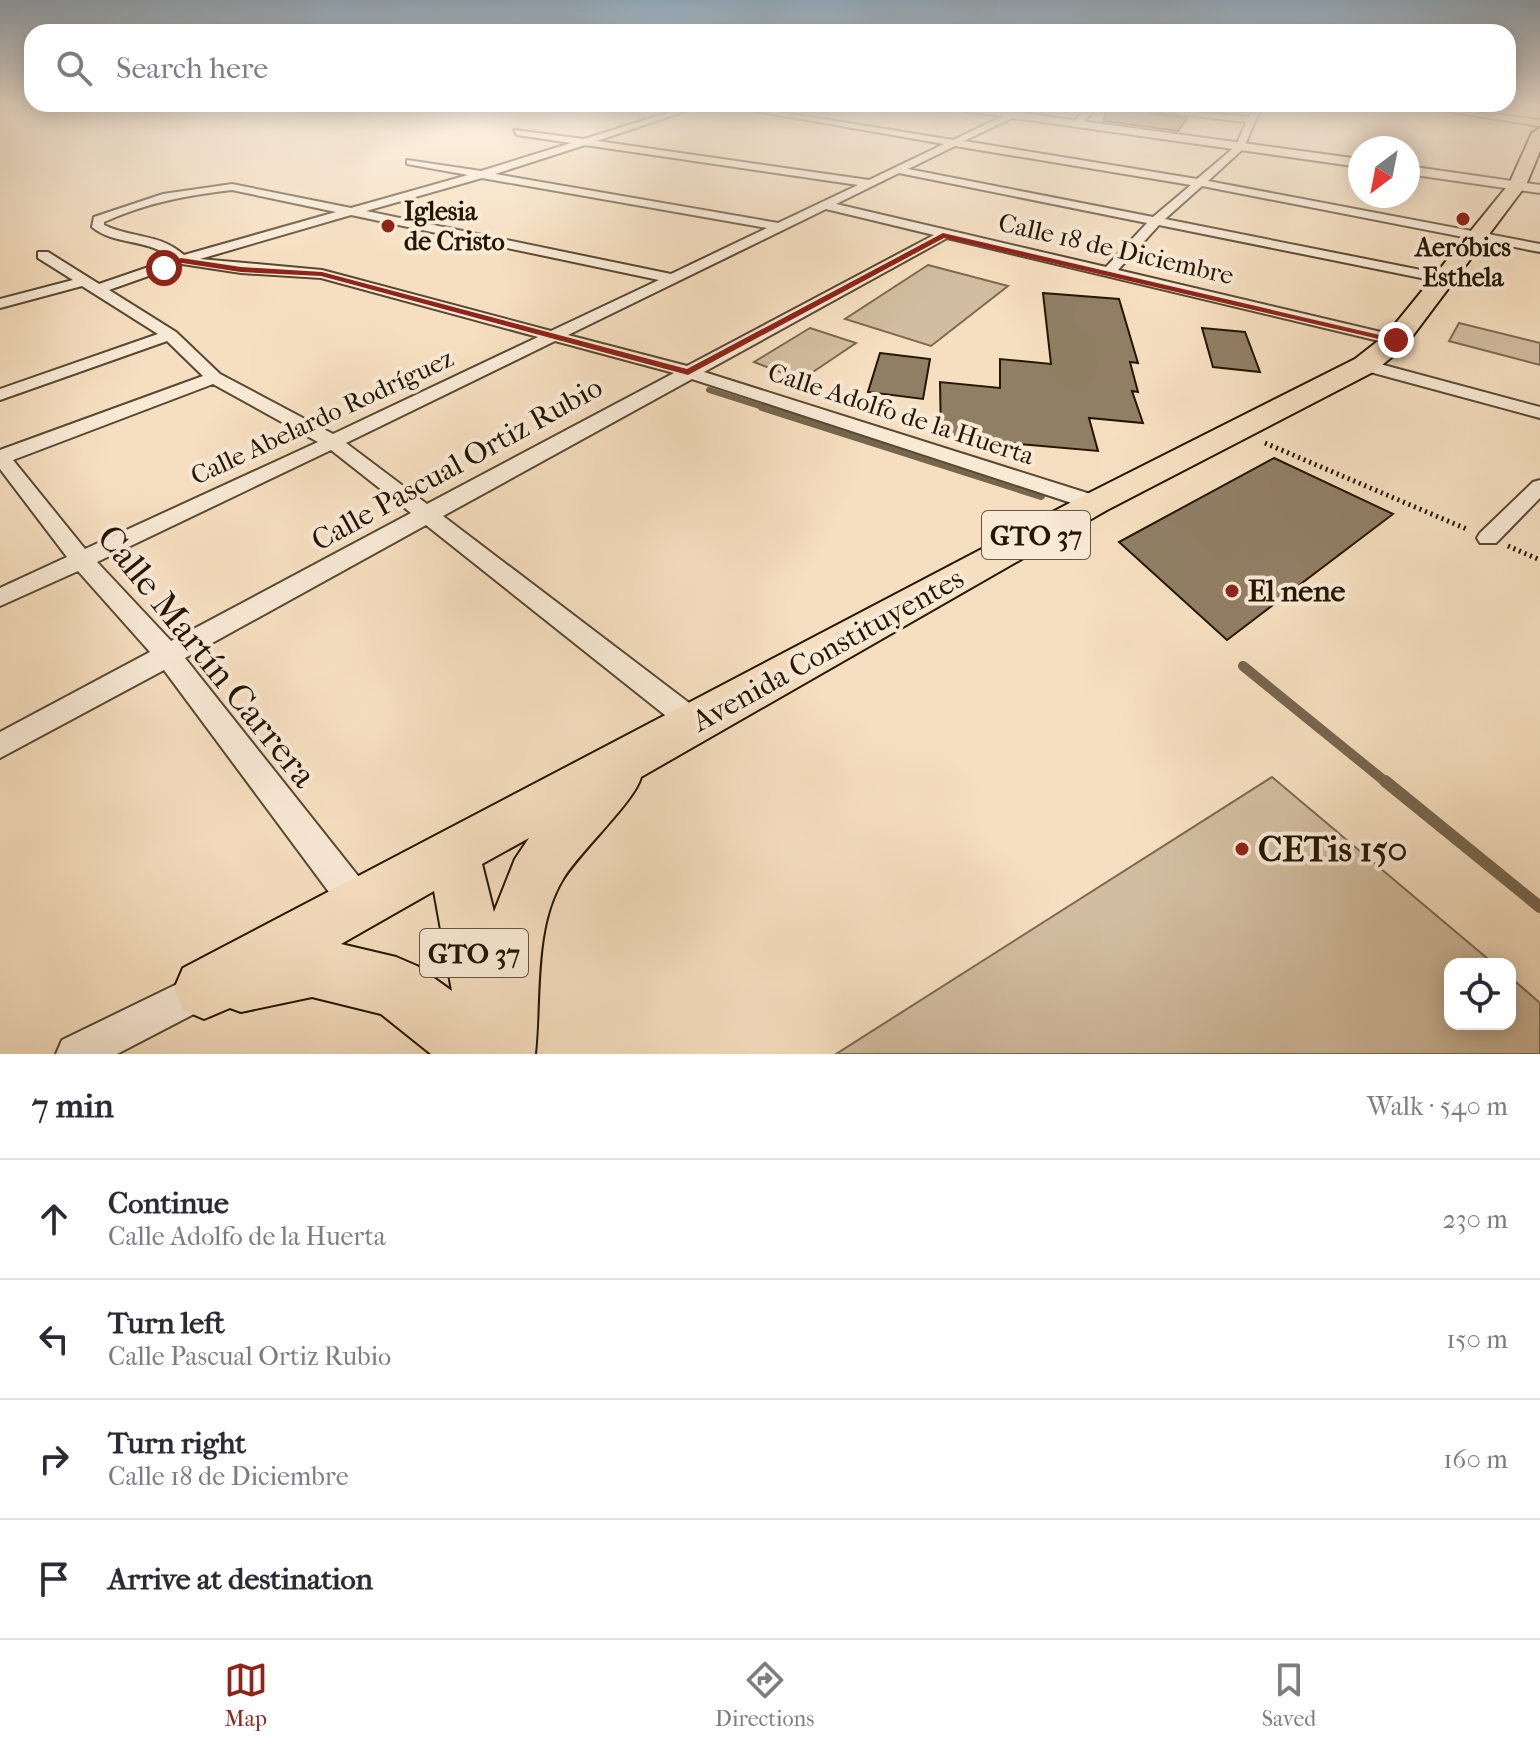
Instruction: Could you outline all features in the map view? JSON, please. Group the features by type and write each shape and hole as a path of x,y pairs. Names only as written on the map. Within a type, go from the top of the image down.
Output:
{"main road":[{"name":"Avenida Constituyentes","path":"204,989 1095,503 1365,365 1396,340 1446,279 1476,236 1529,187 1535,157"},
{"path":"503,1054 514,953 528,894 556,844 641,753"},
{"name":"GTO 37","path":"453,852 495,1054"},
{"path":"204,989 312,967 382,983 396,987 477,1054"}],"street":[{"path":"0,304 91,285 536,157"},
{"path":"690,157 870,183"},
{"name":"Calle Abelardo Rodríguez","path":"0,598 333,442 925,157"},
{"path":"1042,157 1201,183 1540,248"},
{"path":"1108,273 1156,221 1229,157"},
{"path":"1316,157 1348,161"},
{"path":"411,162 777,226"},
{"path":"898,170 1446,279"},
{"path":"1420,172 1529,187"},
{"name":"Calle Adolfo de la Huerta","path":"350,211 232,187 201,190 112,213 98,220 98,227 117,236 165,245 181,260 241,269 322,274 688,372 1095,503"},
{"name":"Calle 18 de Diciembre","path":"825,205 1396,340"},
{"path":"350,211 671,278"},
{"name":"Calle Pascual Ortiz Rubio","path":"0,746 943,235"},
{"path":"43,255 170,335 214,378 333,442 695,723"},
{"path":"0,395 170,335"},
{"path":"1365,365 1540,413"},
{"path":"0,457 214,378"},
{"name":"Calle Martín Carrera","path":"0,457 81,559 168,655 358,903"},
{"path":"1488,538 1540,486"},
{"name":"Avenida Constituyentes","path":"76,1054 204,989"}],"path":[{"path":"1236,430 1540,560"}],"shaded area":[{"path":"928,265 1008,286 931,346 845,319"},
{"path":"1459,323 1540,343 1540,365 1449,341"},
{"path":"810,328 856,343 801,380 754,362"},
{"name":"CETis 150","path":"1272,777 1487,958 1444,958 1444,1030 1516,1030 1516,982 1540,1003 1540,1054 836,1054"}],"building":[{"path":"1043,293 1119,299 1138,363 1130,362 1138,392 1132,391 1143,423 1089,418 1098,451 941,437 940,382 1000,388 1000,359 1051,364"},
{"path":"1202,328 1245,332 1260,372 1213,367"},
{"path":"880,353 930,359 923,399 868,392"},
{"name":"El nene","path":"1274,458 1393,514 1227,640 1119,542"}],"waterway":[{"path":"709,390 769,409"},
{"path":"762,407 1041,496"},
{"path":"1243,666 1387,783"},
{"path":"1385,781 1540,907"}],"place":[{"name":"Aeróbics Esthela","path":"1463,219"},
{"name":"Iglesia de Cristo","path":"388,226"},
{"name":"El nene","path":"1232,591"},
{"name":"CETis 150","path":"1242,849"}],"route":[{"path":"164,268 181,260 241,269 322,274 688,372 943,235 1396,340"}]}
